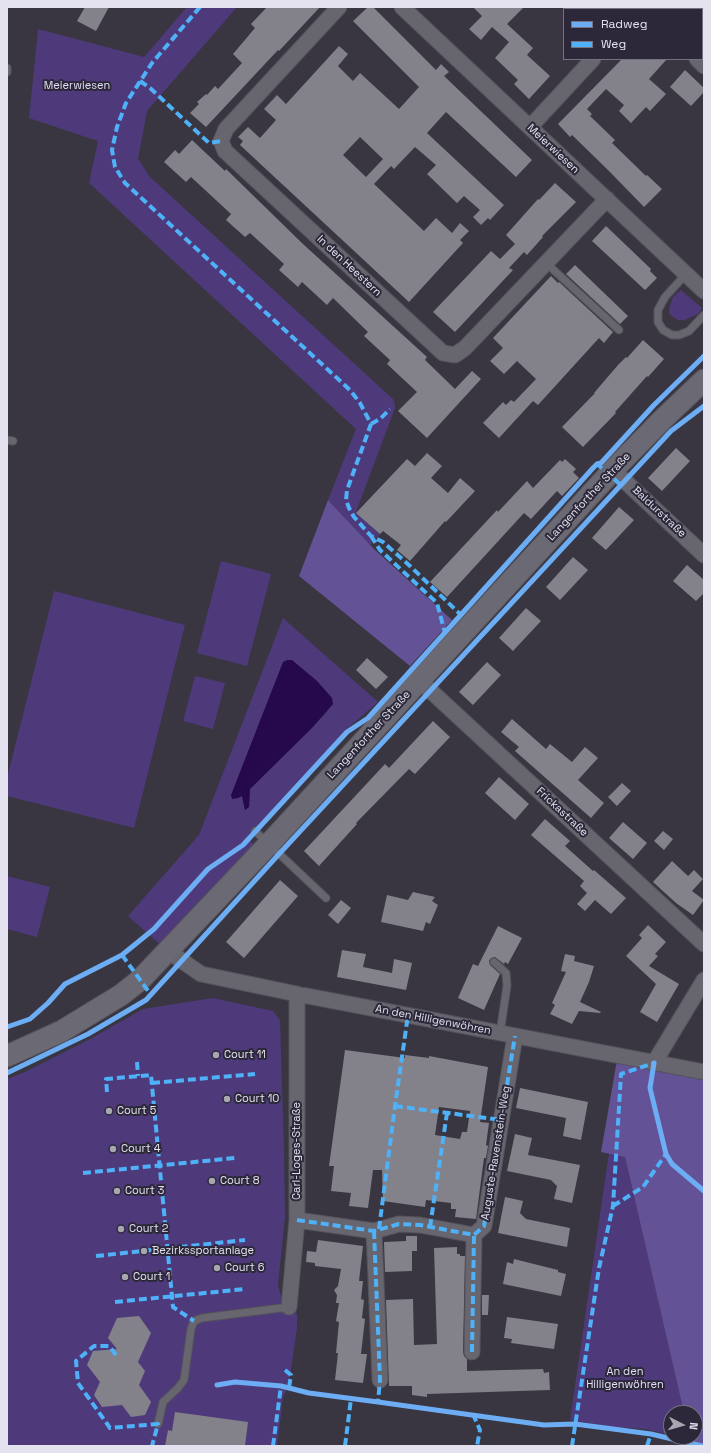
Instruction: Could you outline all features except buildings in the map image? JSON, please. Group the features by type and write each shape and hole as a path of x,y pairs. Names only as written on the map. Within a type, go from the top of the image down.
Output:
{"main road":[{"name":"Langenforther Straße","path":"7,1056 62,1030 121,995 140,980 168,951 262,838 420,680 613,470 704,380"}],"street":[{"name":"In den Heestern","path":"339,7 226,129 221,141 225,151 443,353 455,356 465,348 607,199"},
{"name":"Meierwiesen","path":"402,7 704,291"},
{"path":"530,127 592,60"},
{"name":"Baldurstraße","path":"613,470 704,555"},
{"name":"Frickastraße","path":"420,680 704,944"},
{"name":"An den Hilligenwöhren","path":"168,951 201,974 297,994 704,1072"},
{"path":"654,1063 704,980"},
{"name":"Carl-Loges-Straße","path":"289,1306 297,1220 297,994"},
{"name":"Auguste-Ravenstein-Weg","path":"297,1220 374,1231 399,1224 420,1225 474,1235 484,1226 515,1036"},
{"path":"374,1231 380,1380"},
{"path":"472,1352 474,1235"}],"lane":[{"path":"546,263 619,330"},
{"path":"686,274 665,297 658,310 658,322 663,330 672,335 679,335 689,331 704,315"},
{"path":"262,838 326,898"},
{"path":"494,962 506,973 507,986 500,1033"},
{"path":"158,1424 163,1402 184,1380 191,1329 194,1321 202,1318 289,1306"}],"green space":[{"path":"187,7 237,7 147,111 138,159 150,177 394,400 395,408 356,512 380,534 370,545 328,500 356,429 89,183 98,141 29,118 38,29 144,57"},
{"path":"681,290 702,308 698,314 684,320 678,320 669,313 669,309 673,297"},
{"path":"221,561 271,574 247,666 197,653"},
{"path":"54,591 185,625 134,828 7,796 7,778"},
{"path":"283,618 378,702 348,728 248,836 253,845 162,946 128,916 199,835","holes":["296,664 317,681 332,698 327,712 250,789 249,807 245,810 242,796"]},
{"path":"195,676 225,683 213,729 183,721"},
{"path":"7,876 50,887 37,937 7,929"},
{"name":"Bezirkssportanlage","path":"213,998 273,1011 280,1020 285,1216 278,1285 282,1300 297,1314 297,1328 289,1383 283,1398 277,1446 7,1446 7,1079 25,1072 92,1038 143,1009"},
{"name":"An den Hilligenwöhren","path":"609,1153 625,1157 682,1405 663,1405 663,1433 645,1429 613,1427 570,1420"}],"shaded area":[{"path":"328,500 374,549 452,620 410,666 299,576"},
{"path":"292,660 317,681 332,698 333,704 312,728 250,789 249,807 245,810 242,796 232,799 231,795 283,662"},
{"path":"617,1060 704,1078 704,1446 693,1445 703,1445 703,1405 682,1405 625,1157 601,1152"}],"marked path":[{"path":"200,7 152,63 126,103 117,127 112,150 115,167 125,183 350,390 360,403 371,424 347,490 346,500 349,508 354,517 371,536 383,542 461,615"},
{"path":"140,81 150,88 209,143 221,141"},
{"path":"371,424 380,419 390,409"},
{"path":"596,465 597,464 621,485"},
{"path":"371,536 380,550 437,603 445,633"},
{"path":"122,955 151,995"},
{"path":"379,1229 408,1015"},
{"path":"297,1220 374,1231 399,1224 420,1225 474,1235 484,1226 515,1036"},
{"path":"137,1062 138,1076"},
{"path":"572,1446 599,1268 613,1206 621,1074 654,1063 653,1066"},
{"path":"152,1083 255,1074"},
{"path":"107,1092 106,1079 151,1075 173,1307 194,1321"},
{"path":"395,1106 501,1120"},
{"path":"430,1227 447,1113"},
{"path":"613,1206 643,1187 666,1154"},
{"path":"83,1173 235,1158 234,1155"},
{"path":"374,1231 380,1380 378,1402"},
{"path":"472,1352 474,1235"},
{"path":"96,1256 245,1240"},
{"path":"115,1302 245,1289"},
{"path":"116,1355 109,1346 94,1346 76,1361 78,1383 110,1428 158,1424 152,1446"},
{"path":"285,1370 291,1375 289,1388"},
{"path":"273,1446 281,1386"},
{"path":"345,1446 351,1399"},
{"path":"473,1414 480,1430 477,1446"},
{"path":"647,1446 651,1434"}],"cycle path":[{"path":"7,1027 30,1019 48,1003 65,984 122,955 154,929 208,869 243,845 347,732 368,718 593,468 597,464 601,463 654,405 704,356"},
{"path":"7,1073 88,1034 146,1000 279,854 671,431 704,406"},
{"path":"654,1063 650,1088 666,1154 672,1164 704,1191"},
{"path":"217,1385 235,1382 281,1386 309,1393 544,1425 575,1424 651,1434 702,1446"}],"place":[{"name":"Court 11","path":"216,1055"},
{"name":"Court 10","path":"227,1099"},
{"name":"Court 5","path":"109,1111"},
{"name":"Court 4","path":"113,1149"},
{"name":"Court 8","path":"212,1181"},
{"name":"Court 3","path":"117,1191"},
{"name":"Court 2","path":"121,1229"},
{"name":"Bezirkssportanlage","path":"144,1251"},
{"name":"Court 6","path":"217,1268"},
{"name":"Court 1","path":"125,1277"}]}
